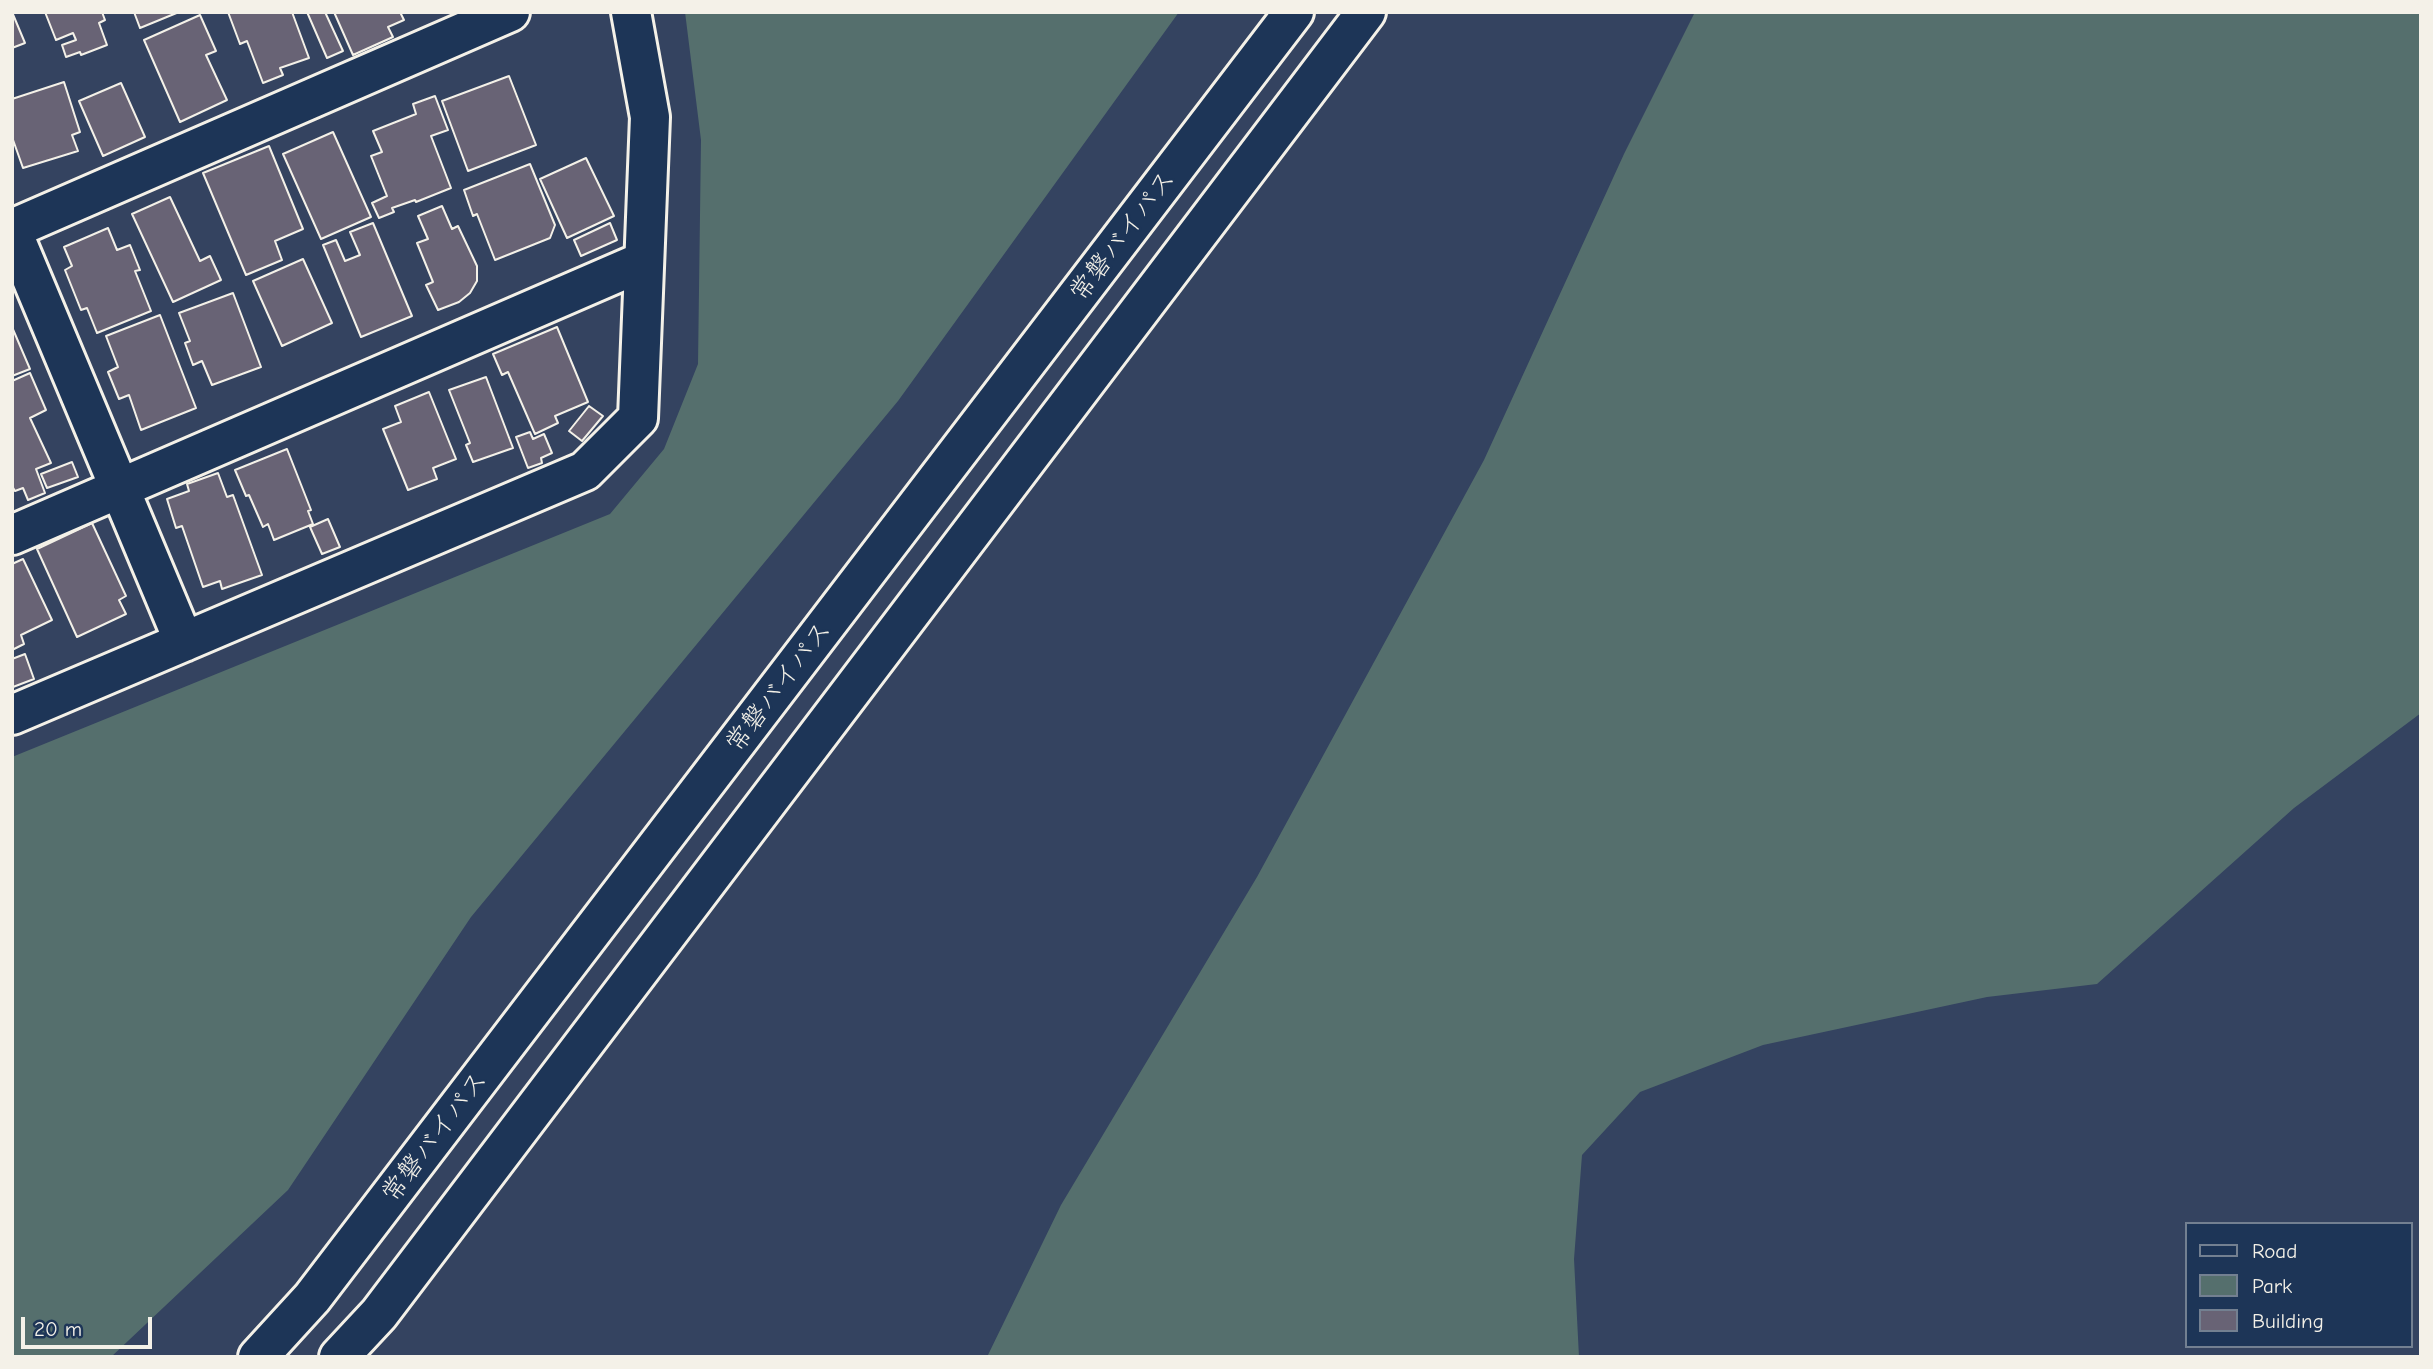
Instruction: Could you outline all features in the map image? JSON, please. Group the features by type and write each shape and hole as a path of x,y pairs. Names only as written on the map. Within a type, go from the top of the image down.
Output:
{"main road":[{"path":"184,642 12,230 510,12"},
{"path":"12,715 585,471 638,418 650,117 631,12"},
{"name":"常磐バイパス","path":"258,1357 312,1298 1294,12"},
{"path":"339,1357 379,1314 1366,12"},
{"path":"12,535 644,261"}],"green space":[{"path":"685,12 1179,12 898,401 471,917 288,1190 111,1357 12,1357 12,757 610,514 664,449 698,364 701,140"},
{"path":"1695,12 2421,12 2421,713 2294,808 2097,984 1987,997 1763,1045 1640,1092 1582,1155 1574,1259 1579,1357 987,1357 1061,1205 1257,877 1484,460 1624,154"}],"building":[{"path":"12,12 25,43 12,48"},
{"path":"45,12 102,12 105,20 99,23 107,45 81,55 80,52 66,57 62,45 76,40 73,33 56,40"},
{"path":"134,12 179,12 140,28"},
{"path":"228,12 292,12 309,58 280,68 283,75 263,83 247,41 240,44"},
{"path":"307,12 325,12 343,51 327,58"},
{"path":"334,12 400,12 404,20 388,27 393,37 353,55"},
{"path":"200,15 216,51 206,55 227,100 180,122 144,40"},
{"path":"509,76 536,145 468,171 442,101"},
{"path":"64,82 80,132 72,135 78,151 23,168 12,137 12,99"},
{"path":"121,83 145,137 103,156 79,101"},
{"path":"435,96 448,130 431,136 451,188 392,208 394,212 379,218 372,203 387,196 371,156 382,152 373,131 416,114 413,104"},
{"path":"333,132 371,217 321,239 283,154"},
{"path":"269,146 303,229 275,241 282,260 246,275 203,173"},
{"path":"586,158 614,216 567,238 540,179"},
{"path":"530,164 555,225 550,238 495,260 477,214 473,216 464,190"},
{"path":"170,197 200,261 210,256 221,280 173,302 132,214"},
{"path":"442,206 452,229 458,226 477,266 477,281 470,293 459,302 438,310 426,285 433,282 417,243 428,239 418,216"},
{"path":"373,223 412,316 361,337 323,245 336,240 345,261 360,255 350,232"},
{"path":"610,223 617,240 581,256 574,240"},
{"path":"108,228 117,250 130,245 140,270 135,271 151,311 97,333 87,308 81,310 65,270 72,266 64,247"},
{"path":"303,259 332,323 282,346 253,281"},
{"path":"233,293 261,367 212,385 202,361 193,365 185,343 190,341 179,313"},
{"path":"160,315 196,408 141,430 129,395 119,399 108,372 118,367 106,336"},
{"path":"12,327 30,369 12,376"},
{"path":"557,327 588,402 555,416 558,423 535,434 508,372 502,375 493,354"},
{"path":"30,373 46,410 30,418 51,463 36,469 45,493 28,500 23,488 15,491 12,486 12,381"},
{"path":"486,377 513,448 473,462 466,445 470,443 449,390"},
{"path":"429,392 456,459 433,468 437,479 408,490 383,429 401,422 395,406"},
{"path":"589,406 603,416 582,441 569,431"},
{"path":"530,432 533,439 544,434 552,453 541,458 542,463 528,468 516,437"},
{"path":"287,449 311,510 308,511 313,524 274,540 268,524 263,527 235,470"},
{"path":"72,462 78,477 47,488 41,474"},
{"path":"218,473 227,497 233,495 262,575 222,589 220,581 203,587 182,526 176,528 167,499 189,491 187,484"},
{"path":"328,519 340,547 322,554 310,527"},
{"path":"92,523 126,596 119,600 126,614 77,637 37,549"},
{"path":"23,559 52,620 21,635 24,644 12,650 12,564"},
{"path":"25,654 34,679 13,687 12,659"}]}
